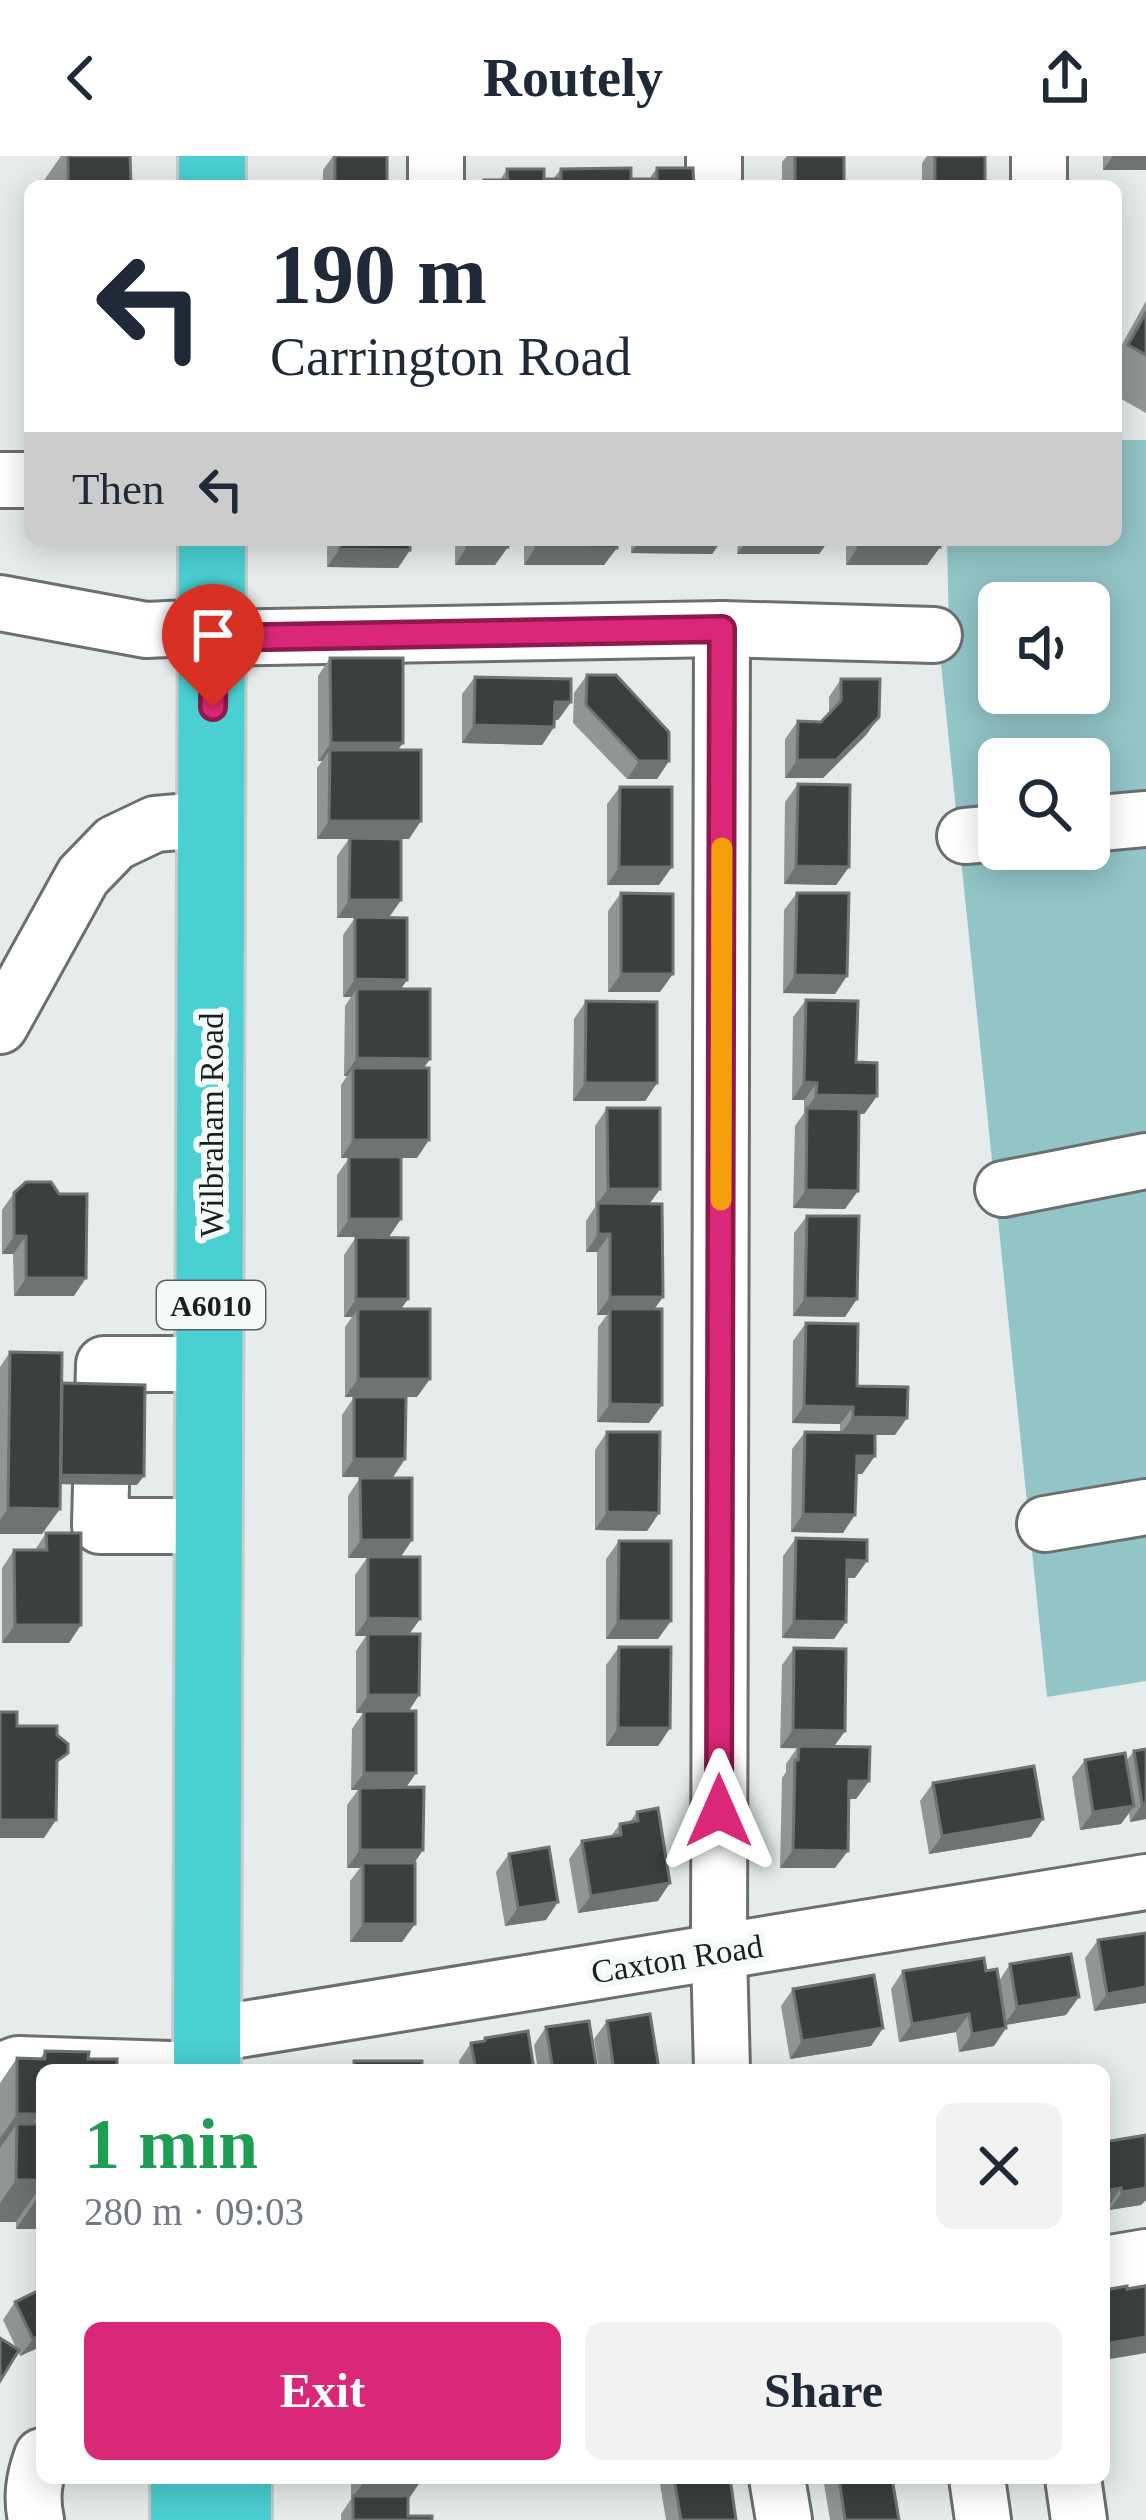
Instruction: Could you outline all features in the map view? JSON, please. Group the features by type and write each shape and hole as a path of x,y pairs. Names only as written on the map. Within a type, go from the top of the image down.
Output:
{"highway":[{"name":"Wilbraham Road","path":"205,2058 212,546"},
{"path":"184,2484 184,2520"},
{"path":"238,2484 238,2520"}],"street":[{"path":"0,603 146,630 213,633 722,629 934,635"},
{"path":"722,629 718,1953 722,2064"},
{"path":"0,1026 83,876 115,843 155,824 213,819"},
{"path":"1110,822 1146,819"},
{"path":"1003,1189 1146,1161"},
{"path":"210,1526 100,1526 104,1364 211,1364"},
{"path":"1045,1524 1146,1508"},
{"name":"Caxton Road","path":"0,2071 18,2064 205,2058 718,1953 1146,1882"},
{"path":"1110,2263 1146,2257"},
{"path":"36,2476 36,2520"},
{"path":"777,2484 784,2520"},
{"path":"977,2484 983,2520"},
{"path":"1074,2484 1079,2520"}],"shaded area":[{"path":"1122,440 1146,440 1146,1681 1047,1697 940,654 949,633 947,546 1122,546"}],"building":[{"path":"68,156 130,156 131,180 68,180"},
{"path":"335,156 387,156 387,180 335,180"},
{"path":"795,156 844,156 844,180 795,180"},
{"path":"935,156 985,156 985,180 935,180"},
{"path":"631,168 631,179 657,179 657,168 693,168 694,180 508,180 507,169 544,169 544,179 561,179 561,169"},
{"path":"1146,312 1146,355 1128,345"},
{"path":"340,546 410,546 410,550"},
{"path":"617,546 617,548 536,547"},
{"path":"330,658 403,658 403,743 331,743"},
{"path":"587,675 616,675 669,732 669,761 639,761 586,705"},
{"path":"475,677 571,679 571,702 555,702 554,727 474,725"},
{"path":"841,679 880,679 879,717 836,760 797,760 798,721 821,722 841,701"},
{"path":"330,750 421,750 421,821 329,821"},
{"path":"798,784 850,785 849,867 796,866"},
{"path":"620,787 672,787 672,867 619,867"},
{"path":"350,838 401,839 401,900 349,900"},
{"path":"621,893 673,894 673,974 621,974"},
{"path":"797,893 849,893 847,976 795,975"},
{"path":"355,917 407,918 407,980 355,979"},
{"path":"357,989 430,989 430,1059 357,1058"},
{"path":"806,1000 858,1001 856,1062 877,1063 877,1096 816,1095 817,1083 804,1082"},
{"path":"586,1001 657,1002 657,1083 585,1083"},
{"path":"353,1068 429,1068 429,1140 353,1140"},
{"path":"607,1108 660,1108 660,1189 608,1189"},
{"path":"807,1108 859,1109 858,1191 806,1190"},
{"path":"349,1157 401,1157 401,1219 349,1219"},
{"path":"26,1182 51,1182 59,1194 87,1194 86,1278 26,1278 26,1236 14,1236 14,1193"},
{"path":"598,1203 662,1204 663,1297 610,1297 610,1234 598,1234"},
{"path":"807,1216 859,1216 857,1299 805,1298"},
{"path":"356,1237 408,1238 408,1299 356,1299"},
{"path":"358,1309 430,1309 430,1379 358,1379"},
{"path":"610,1309 662,1309 662,1405 610,1404"},
{"path":"806,1323 858,1324 857,1386 908,1387 907,1418 853,1417 853,1407 804,1406"},
{"path":"10,1352 62,1353 60,1509 8,1508"},
{"path":"62,1383 145,1385 144,1476 61,1475"},
{"path":"354,1397 406,1397 405,1459 354,1459"},
{"path":"607,1432 660,1432 659,1513 607,1512"},
{"path":"805,1432 875,1433 875,1456 857,1456 855,1515 803,1514"},
{"path":"360,1478 412,1478 412,1540 361,1540"},
{"path":"46,1533 81,1533 81,1625 15,1625 14,1550 47,1550"},
{"path":"796,1538 867,1540 867,1561 847,1560 846,1622 794,1621"},
{"path":"619,1541 671,1541 671,1621 618,1621"},
{"path":"368,1557 420,1557 420,1619 368,1618"},
{"path":"368,1634 420,1634 419,1695 368,1695"},
{"path":"619,1647 671,1647 670,1728 618,1728"},
{"path":"794,1648 846,1649 845,1731 793,1730"},
{"path":"364,1711 416,1711 416,1773 364,1773"},
{"path":"0,1712 17,1712 17,1726 57,1726 57,1735 68,1744 68,1753 57,1761 56,1820 0,1820"},
{"path":"799,1746 870,1747 869,1781 849,1781 848,1851 793,1850"},
{"path":"1146,1749 1146,1803 1142,1804 1134,1751"},
{"path":"1125,1753 1134,1806 1093,1812 1085,1760"},
{"path":"1034,1766 1043,1819 942,1836 933,1783"},
{"path":"424,1787 423,1850 360,1850 360,1788"},
{"path":"658,1808 670,1883 591,1896 582,1841 621,1835 620,1824 638,1821 637,1812"},
{"path":"549,1847 558,1902 518,1908 509,1854"},
{"path":"363,1863 415,1863 415,1924 363,1924"},
{"path":"1146,1933 1146,1987 1107,1994 1098,1940"},
{"path":"1071,1954 1079,1997 1017,2007 1010,1964"},
{"path":"984,1958 986,1971 997,1969 1006,2028 972,2034 969,2014 912,2024 903,1971"},
{"path":"874,1975 883,2028 802,2041 793,1989"},
{"path":"650,2014 658,2064 613,2064 607,2021"},
{"path":"589,2021 596,2064 552,2064 546,2027"},
{"path":"528,2031 533,2064 475,2064 471,2043"},
{"path":"45,2051 89,2052 88,2059 117,2059 117,2064 36,2064 36,2114 17,2114 17,2058 45,2059"},
{"path":"354,2061 422,2061 422,2064"},
{"path":"17,2124 36,2124 36,2180 16,2180"},
{"path":"1146,2135 1146,2188 1110,2190 1110,2141"},
{"path":"1146,2286 1146,2337 1110,2343 1110,2289"},
{"path":"36,2292 33,2339 15,2302"},
{"path":"0,2338 19,2350 0,2381"},
{"path":"675,2484 731,2484 736,2520 681,2520"},
{"path":"840,2484 893,2484 899,2520 845,2520"},
{"path":"353,2496 408,2496 408,2516 432,2516 432,2520 353,2520"}],"slow traffic":[{"path":"721,1200 722,848"}],"route":[{"path":"213,707 214,638 722,629 719,1811"}]}
